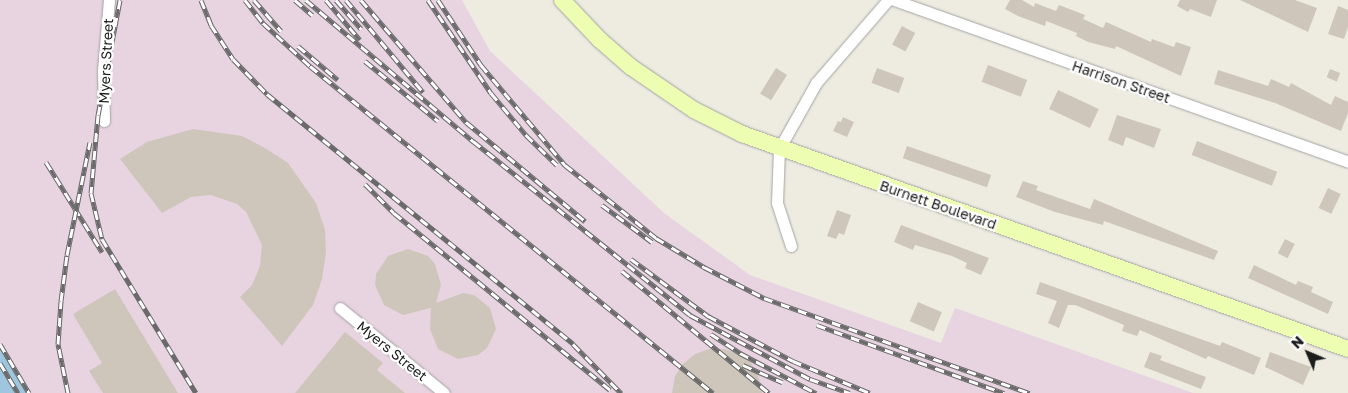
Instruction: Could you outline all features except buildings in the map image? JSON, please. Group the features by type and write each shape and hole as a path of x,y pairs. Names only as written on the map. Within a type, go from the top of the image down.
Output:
{"main road":[{"name":"Burnett Boulevard","path":"562,0 610,49 656,85 721,124 779,149 1348,349"}],"street":[{"name":"Myers Street","path":"104,122 103,71 109,0"},
{"path":"791,246 778,211 779,149 816,83 888,0"},
{"name":"Harrison Street","path":"894,0 1348,162"},
{"name":"Myers Street","path":"340,308 444,393"}],"shaded area":[{"path":"0,0 462,0 490,51 664,213 750,275 941,343 955,308 1193,393 30,393 0,347"}],"water":[{"path":"0,347 30,393 0,393"}],"railway":[{"path":"120,0 98,115 91,193 102,239 196,393"},
{"path":"201,0 211,25 233,59 267,94 573,344 621,393"},
{"path":"245,0 263,23 310,66 713,393"},
{"path":"254,0 281,31"},
{"path":"295,0 312,15"},
{"path":"306,0 473,141 690,315 810,379 850,393"},
{"path":"326,0 360,40"},
{"path":"336,0 361,29"},
{"path":"346,0 423,92"},
{"path":"361,0 466,122 585,221"},
{"path":"428,0 491,93 526,135 557,165"},
{"path":"438,0 481,65 565,165 656,238 704,267 764,298 1029,393"},
{"path":"298,46 338,80"},
{"path":"365,61 438,121"},
{"path":"68,393 58,344 61,301 67,255 90,142"},
{"path":"46,162 102,252"},
{"path":"365,184 394,213 610,390"},
{"path":"602,205 652,242"},
{"path":"631,259 708,316 793,361 870,393"},
{"path":"622,271 769,393"},
{"path":"817,325 1004,393"},
{"path":"711,334 740,353 816,393"},
{"path":"0,344 29,393"},
{"path":"0,363 18,393"},
{"path":"743,365 782,382"}]}
